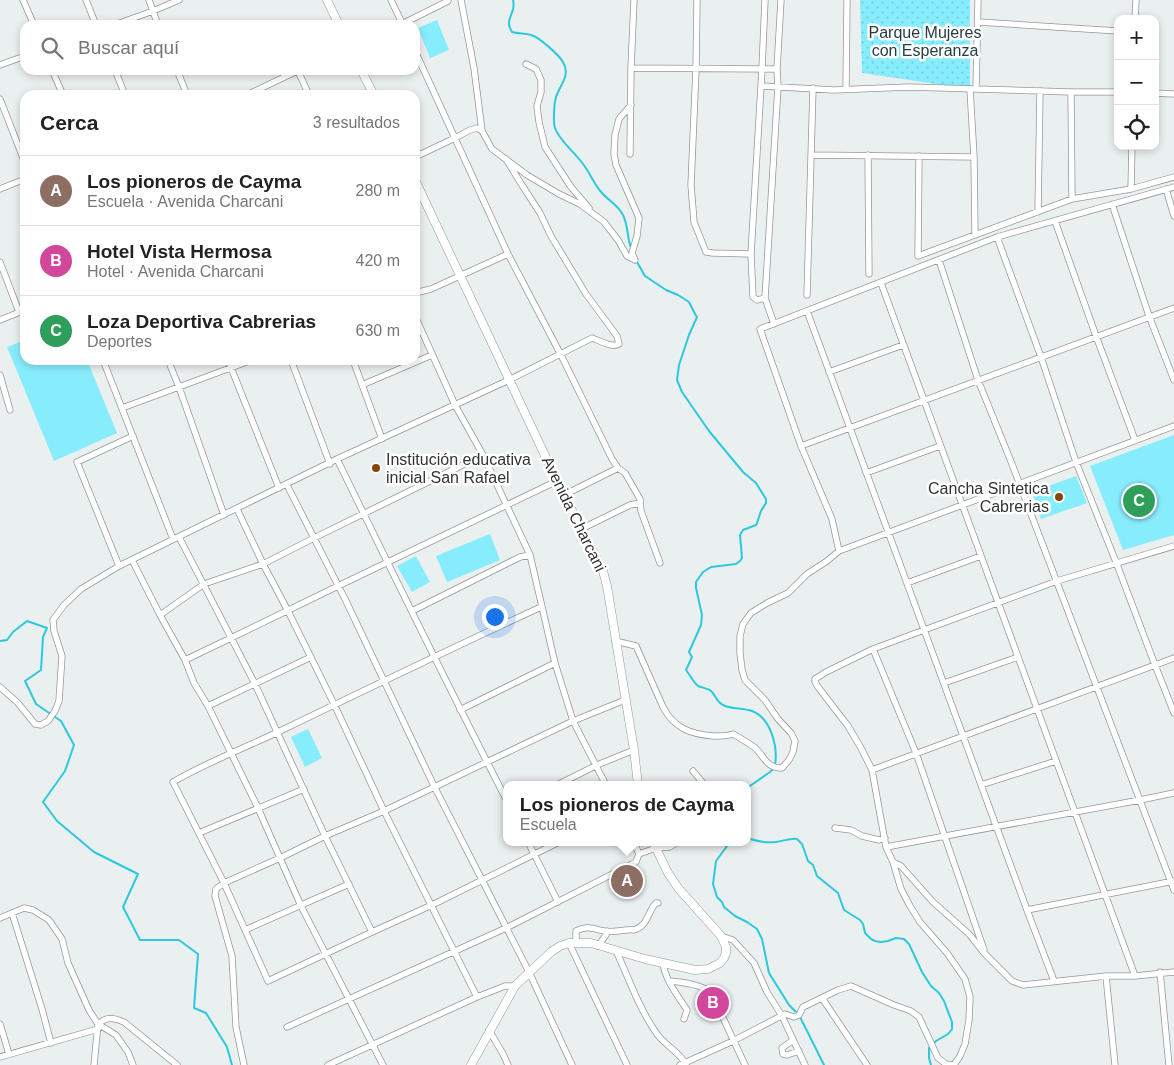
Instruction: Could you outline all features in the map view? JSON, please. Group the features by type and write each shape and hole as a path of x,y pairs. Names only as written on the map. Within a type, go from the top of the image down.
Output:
{"main road":[{"path":"327,0 337,20"},
{"path":"364,75 371,90"},
{"name":"Avenida Charcani","path":"420,191 564,496 603,571 608,586 638,781"},
{"path":"471,1065 515,986 560,946 573,943 591,944 695,970 708,970 720,964 726,953 726,947 721,936 679,889 668,873 655,846"}],"street":[{"path":"23,0 32,20"},
{"path":"86,0 94,20"},
{"path":"149,0 156,20"},
{"path":"128,20 179,0"},
{"path":"391,0 400,20"},
{"path":"412,20 448,0"},
{"path":"461,0 474,68 482,131 492,149 527,175 596,215 618,240 627,256 634,260 632,253 637,236 639,218 616,165 614,154 615,135 620,119 631,105"},
{"path":"630,154 634,0"},
{"path":"697,0 691,185 694,222 706,252 751,254"},
{"path":"764,298 757,300 753,297 751,254 765,0"},
{"path":"774,324 764,298 778,87 777,69 781,0"},
{"path":"846,89 847,0"},
{"path":"975,235 973,89 978,0"},
{"path":"1135,15 1136,0"},
{"path":"978,22 1114,31"},
{"path":"0,65 20,58"},
{"path":"420,62 508,254 612,459 618,468 626,473 640,499 641,511 660,563"},
{"path":"526,64 536,69 541,80 541,92 537,106 545,147 571,187 596,215"},
{"path":"631,68 777,69"},
{"path":"54,75 61,90"},
{"path":"116,75 123,90"},
{"path":"179,75 185,90"},
{"path":"259,90 288,75"},
{"path":"300,75 307,90"},
{"path":"761,86 834,90 910,87 1114,92"},
{"path":"807,295 813,88"},
{"path":"1038,212 1040,91"},
{"path":"1071,92 1072,199"},
{"path":"1159,93 1174,94"},
{"path":"0,99 20,150"},
{"path":"420,154 470,130 477,128 482,131"},
{"path":"1131,189 1132,150"},
{"path":"812,155 974,157"},
{"path":"868,155 869,274"},
{"path":"919,156 918,256 1072,199 1131,189 1174,177"},
{"path":"0,687 17,702 35,724 41,725 48,720 60,701 62,656 54,631 54,620 64,605 82,589 119,566 337,459 509,380 592,338 609,345 615,346 619,344 617,336 586,294 551,236 540,212 506,159"},
{"path":"0,189 20,181"},
{"path":"839,551 832,519 801,446 760,329 997,238 1174,187"},
{"path":"1166,189 1174,216"},
{"path":"1112,204 1149,316 1174,380"},
{"path":"1055,221 1135,440"},
{"path":"997,238 1042,357 1076,462 1174,713"},
{"path":"420,291 508,254"},
{"path":"939,260 978,380 1173,881 1174,890"},
{"path":"0,262 20,307"},
{"path":"881,283 1135,976"},
{"path":"801,446 1174,308"},
{"path":"807,311 1054,981"},
{"path":"0,320 20,312"},
{"path":"420,327 455,405 483,455 530,555 555,663 572,721 604,781"},
{"path":"829,372 904,345"},
{"path":"420,360 432,355"},
{"path":"105,365 176,538 204,584 255,684 325,836 372,932"},
{"path":"170,365 224,515"},
{"path":"230,365 279,488"},
{"path":"122,408 239,365"},
{"path":"293,365 330,464"},
{"path":"355,365 382,439"},
{"path":"362,385 409,365"},
{"path":"0,375 10,410"},
{"path":"616,641 636,646 663,708 675,724 690,732 701,735 725,737 733,734 755,748 774,768 782,768 793,752 794,741 791,732 778,719 765,700 745,680 742,670 740,636 743,624 751,614 767,603 788,593 806,574 839,551 1174,426"},
{"path":"119,566 77,462 133,436"},
{"path":"866,473 940,446"},
{"path":"160,616 204,584 263,564 483,455"},
{"path":"337,459 460,710 503,793"},
{"path":"564,496 618,468"},
{"path":"185,660 557,481"},
{"path":"287,485 338,586 434,786 529,972 572,1065"},
{"path":"581,529 640,503"},
{"path":"237,509 477,997"},
{"path":"616,951 647,1019 658,1036 681,1056 684,1064 786,1014 794,1017 799,1015 803,1006 851,986 894,1005 911,1010 919,1017 938,1058 946,1064 954,1065 965,1044 969,1020 970,997 965,979 947,953 926,930 901,889 893,862 886,847 872,770 848,726 818,687 815,680 818,676 873,649 1056,581 1174,546"},
{"path":"412,611 520,557 530,555"},
{"path":"907,583 981,556"},
{"path":"132,560 231,752 301,906 383,1065"},
{"path":"542,607 278,732 231,752 173,782 224,883 268,981 432,905 551,846"},
{"path":"873,649 916,753 986,954"},
{"path":"208,706 311,657"},
{"path":"944,683 1018,657"},
{"path":"872,770 1174,658"},
{"path":"460,710 555,663"},
{"path":"244,1065 236,1027 232,956 215,896 216,889 224,883 384,811 572,721 625,700"},
{"path":"565,781 634,750"},
{"path":"981,785 1056,761"},
{"path":"693,771 701,781"},
{"path":"199,833 304,789"},
{"path":"886,847 1174,793"},
{"path":"835,828 851,830 862,836 879,840 885,838"},
{"path":"530,846 558,902"},
{"path":"636,846 640,854"},
{"path":"287,1028 506,928 636,862 640,854 653,846"},
{"path":"893,862 902,866 933,902 968,934 1012,981 1023,985 1106,976 1135,976 1174,972"},
{"path":"1027,910 1173,881"},
{"path":"245,930 349,884"},
{"path":"627,1065 573,943 576,931 581,928 596,928 607,931 638,929 642,927 650,915 652,907 658,903"},
{"path":"0,918 24,908 34,910 48,920 62,939 68,963 98,1026 116,1035 128,1052 133,1065"},
{"path":"12,913 51,1042"},
{"path":"598,946 607,931"},
{"path":"721,936 733,940 754,963 767,992 782,1016 806,1065"},
{"path":"663,963 669,981 688,1011 684,1019"},
{"path":"1160,972 1168,1065"},
{"path":"1106,976 1115,1065"},
{"path":"669,981 696,986 711,992 744,1065"},
{"path":"328,1065 477,997 505,986 515,986"},
{"path":"822,998 867,1065"},
{"path":"94,1065 98,1026 102,1020 108,1018 116,1018 124,1022 177,1065"},
{"path":"0,1024 9,1054"},
{"path":"0,1057 98,1026"},
{"path":"489,1030 508,1065"},
{"path":"793,1040 782,1048 782,1054 787,1055 799,1051"}],"green space":[{"name":"Parque Mujeres con Esperanza","path":"860,0 970,0 970,89 862,73"},
{"path":"437,20 449,50 430,58 420,33 420,27"},
{"path":"20,342 20,365 89,365 117,433 54,461 7,347"},
{"path":"1174,435 1174,535 1123,550 1090,466"},
{"name":"Cancha Sintetica Cabrerias","path":"1076,476 1087,503 1041,519 1032,492"},
{"path":"490,534 500,560 447,582 436,556"},
{"path":"416,556 430,582 412,592 397,566"},
{"path":"308,729 322,758 305,767 291,737"}],"waterway":[{"path":"513,0 514,5 509,19 512,32 535,36 563,62 566,71 555,100 555,128 560,138 585,167 599,190 621,211 626,223 631,248"},
{"path":"637,262 645,276 689,302 697,317 679,365 677,380 682,392 709,431 743,472 756,483 766,499 756,525 743,530 740,535 742,558 740,561 736,564 711,567 703,572 696,582 702,615 701,625 689,652 692,657 686,670 698,686 711,691 722,705 752,711 764,720 774,742 775,765"},
{"path":"0,641 7,640 13,632 27,621 47,628 43,637 41,670 25,681 36,704 61,721 74,745 65,771 43,802 57,821 94,852 138,874 123,907 140,940 179,940 198,954 194,1008 206,1013 227,1047 232,1065"},
{"path":"751,785 773,769"},
{"path":"751,839 776,842 797,839 802,844 808,861 813,865 817,876 838,893 844,910 860,920 865,933 871,939 881,942 896,938 904,939 909,944 922,972 944,1001 952,1022 952,1029 948,1034 929,1048 931,1065"},
{"path":"727,846 716,861 713,884 717,897 724,907 735,916 757,929 762,939 769,973 789,1005 799,1015 824,1065"}],"place":[{"name":"Institución educativa inicial San Rafael","path":"376,468"},
{"name":"Cancha Sintetica Cabrerias","path":"1059,497"},
{"name":"Loza Deportiva Cabrerias","path":"1139,501"},
{"name":"Los pioneros de Cayma","path":"627,881"},
{"name":"Hotel Vista Hermosa","path":"713,1003"}]}
